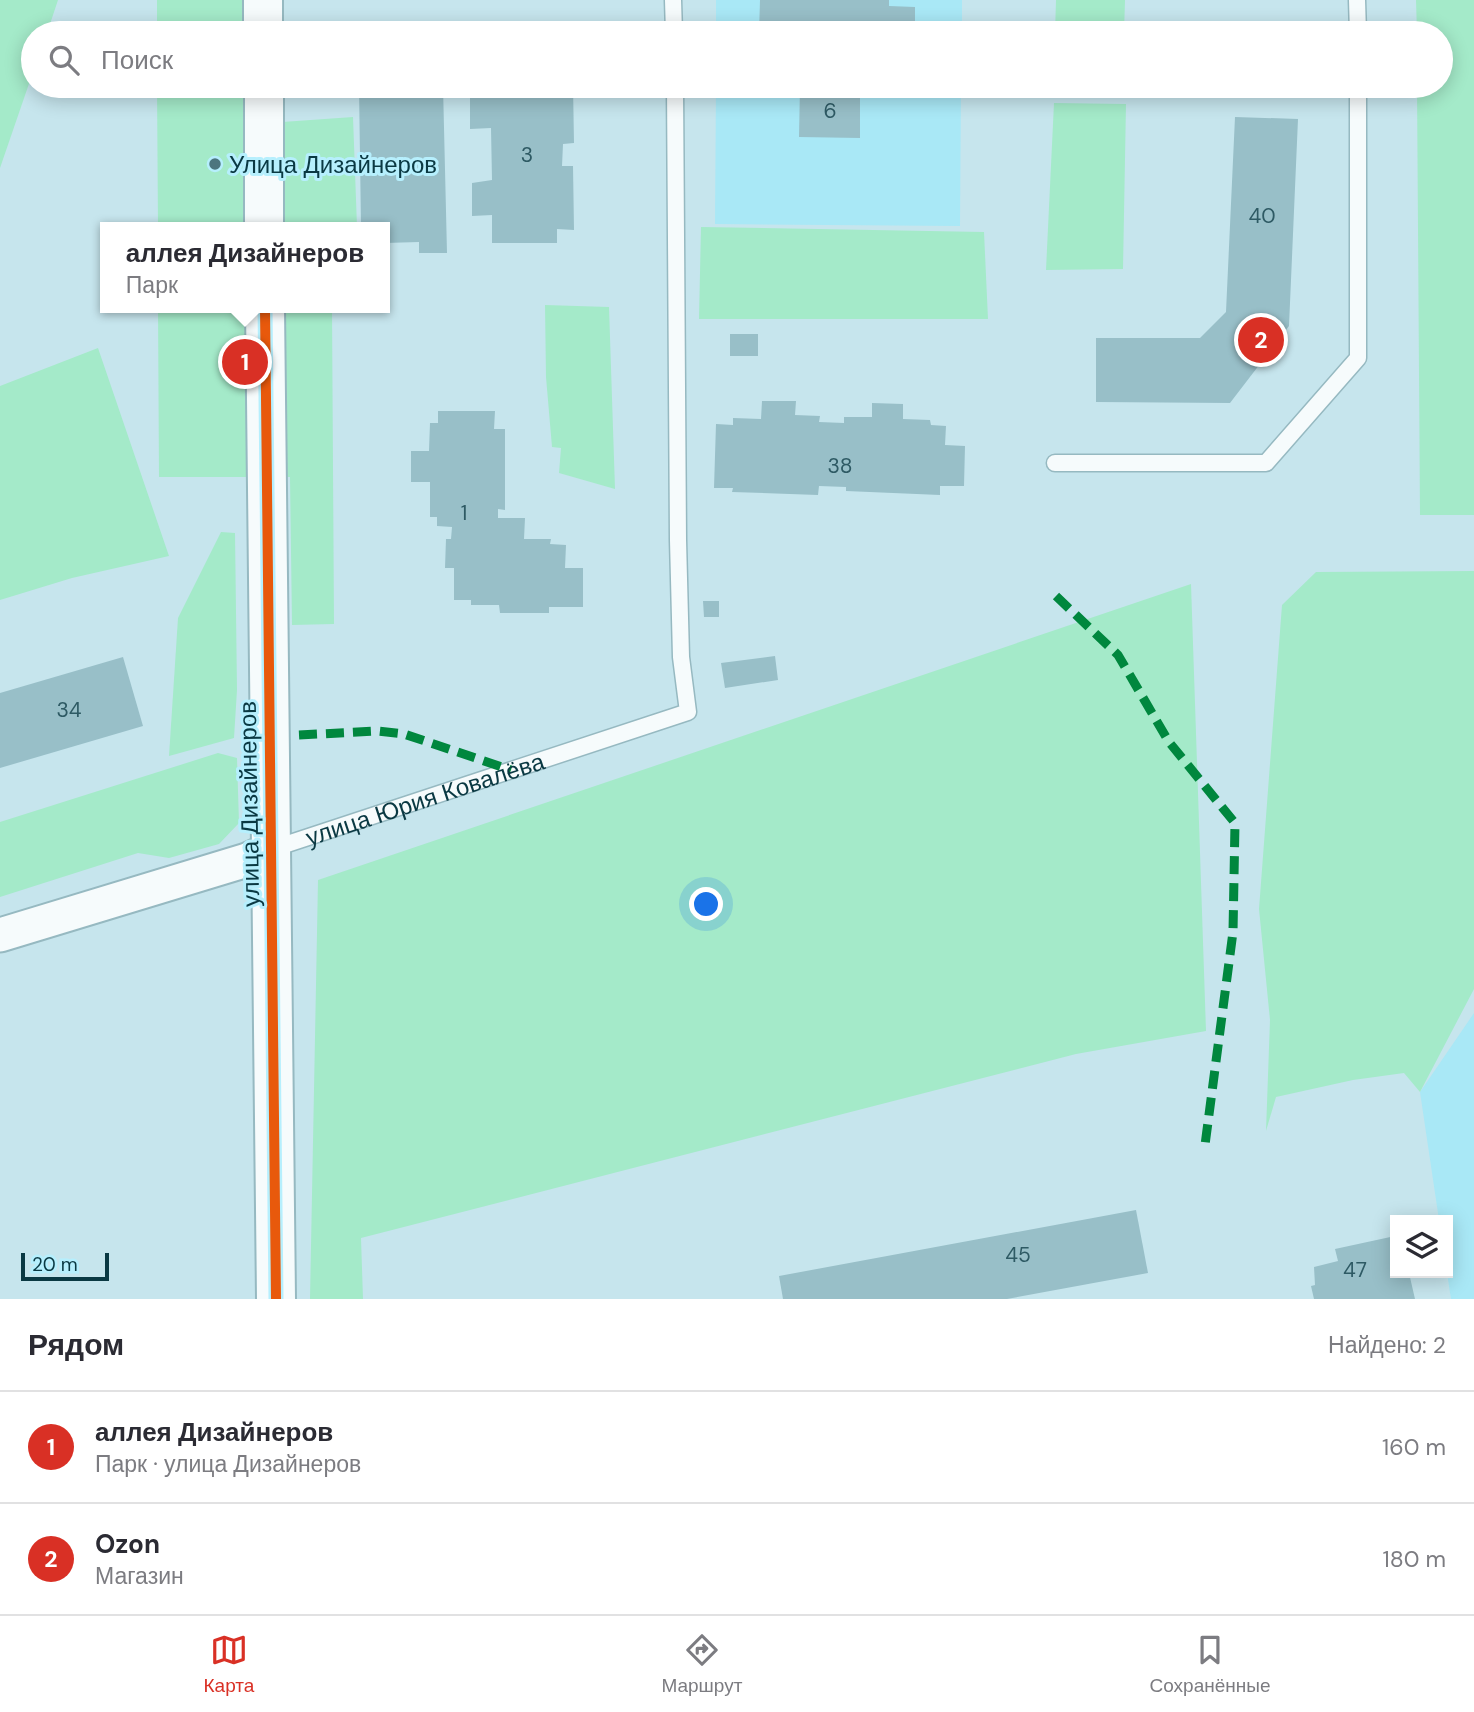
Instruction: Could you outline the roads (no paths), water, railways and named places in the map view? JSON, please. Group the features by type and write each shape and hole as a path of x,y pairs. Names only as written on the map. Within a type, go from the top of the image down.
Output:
{"street":[{"path":"264,98 264,222"},
{"name":"улица Дизайнеров","path":"265,313 276,1299"},
{"name":"улица Юрия Ковалёва","path":"0,935 247,860 271,849"}],"lane":[{"path":"673,0 674,21"},
{"path":"1357,0 1357,21"},
{"name":"улица Юрия Ковалёва","path":"271,849 688,712 681,657 678,553 675,98"},
{"path":"1055,463 1266,463 1358,358 1358,98"}],"place":[{"name":"Улица Дизайнеров","path":"215,164"},
{"name":"Ozon","path":"1261,340"},
{"name":"аллея Дизайнеров","path":"245,362"}]}
